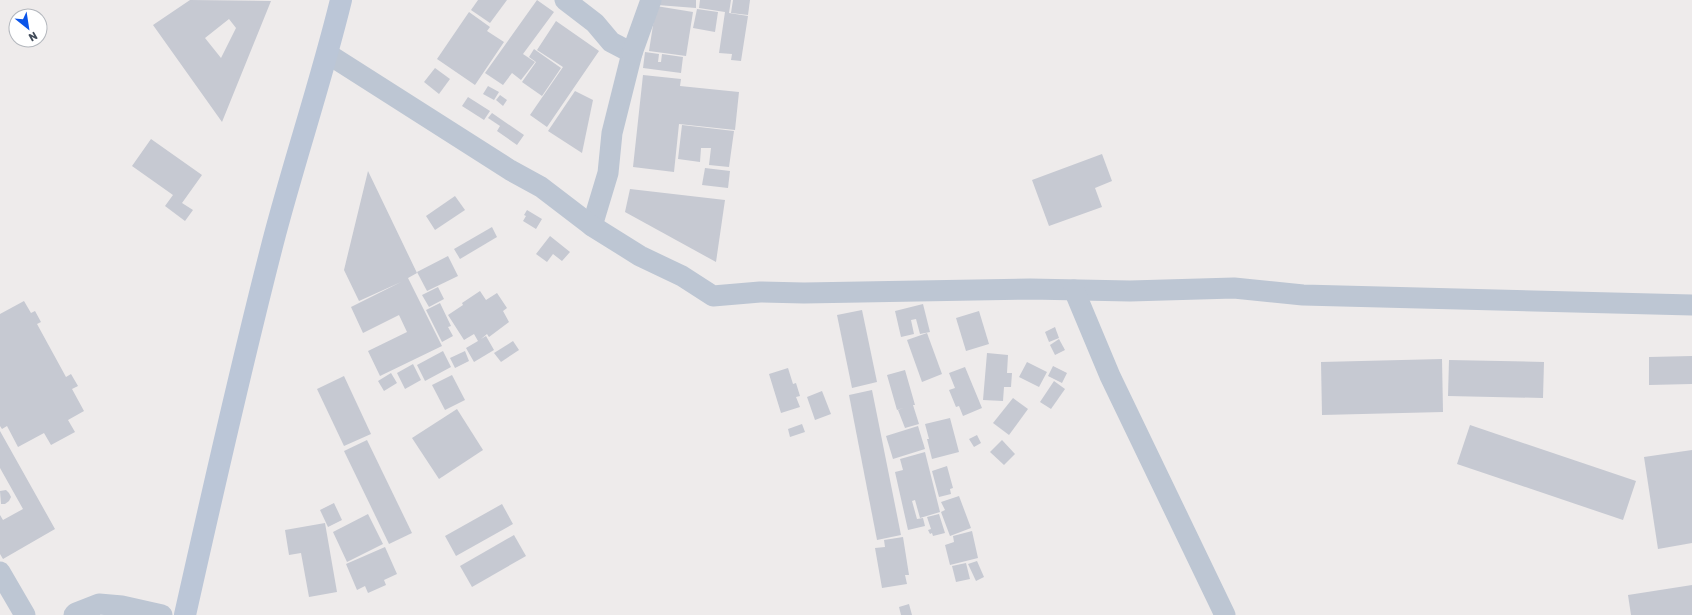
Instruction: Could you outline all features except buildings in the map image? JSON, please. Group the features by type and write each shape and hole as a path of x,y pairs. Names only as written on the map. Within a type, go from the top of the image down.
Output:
{"main road":[{"path":"185,615 231,411 273,241 328,54 341,0"}],"street":[{"path":"565,0 595,23 611,42 632,53"},
{"path":"592,226 608,173 612,133 632,53 651,0"},
{"path":"328,54 510,170 541,187 592,226 640,256 682,276 713,296 760,292 804,293 1030,289 1130,291 1234,288 1303,295 1692,305"},
{"path":"1074,290 1110,376 1225,615"},
{"path":"0,572 25,615"},
{"path":"74,615 99,604 122,606 162,615"}]}
